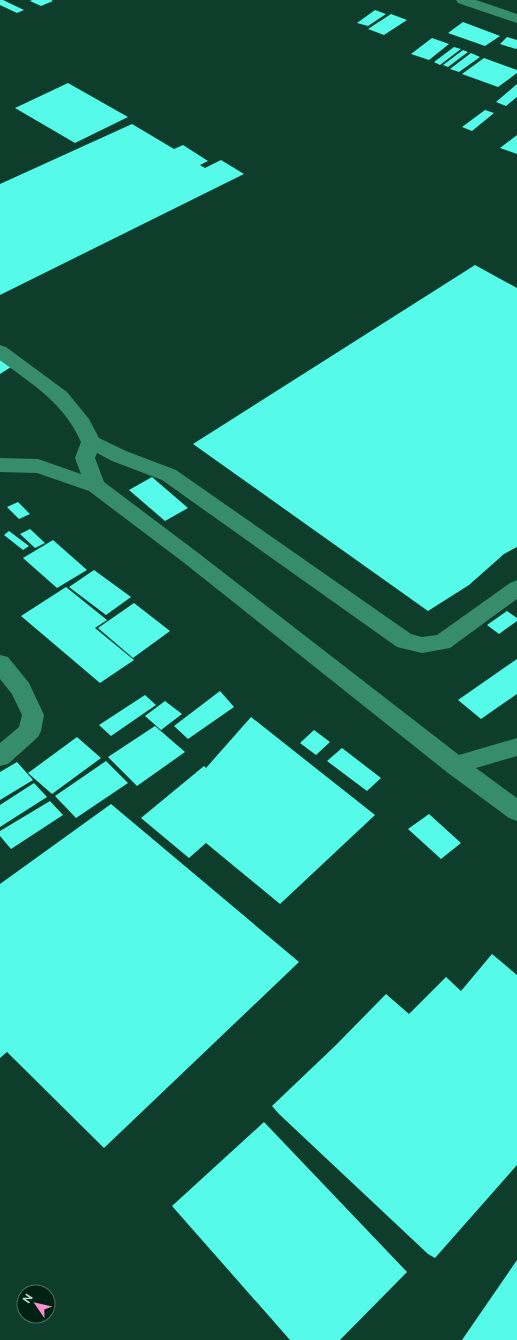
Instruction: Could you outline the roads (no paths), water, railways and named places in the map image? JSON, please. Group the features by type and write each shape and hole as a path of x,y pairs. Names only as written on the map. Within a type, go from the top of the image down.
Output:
{"lane":[{"path":"463,0 517,19"},
{"path":"0,351 60,396 82,423 91,442 119,456 169,475 405,641 422,645 442,642 517,588"},
{"path":"91,442 84,458 96,486"},
{"path":"0,465 38,466 96,486 196,562 456,766 517,811"},
{"path":"0,663 21,689 33,715 30,731 0,757"},
{"path":"456,766 487,755 517,747"}]}
